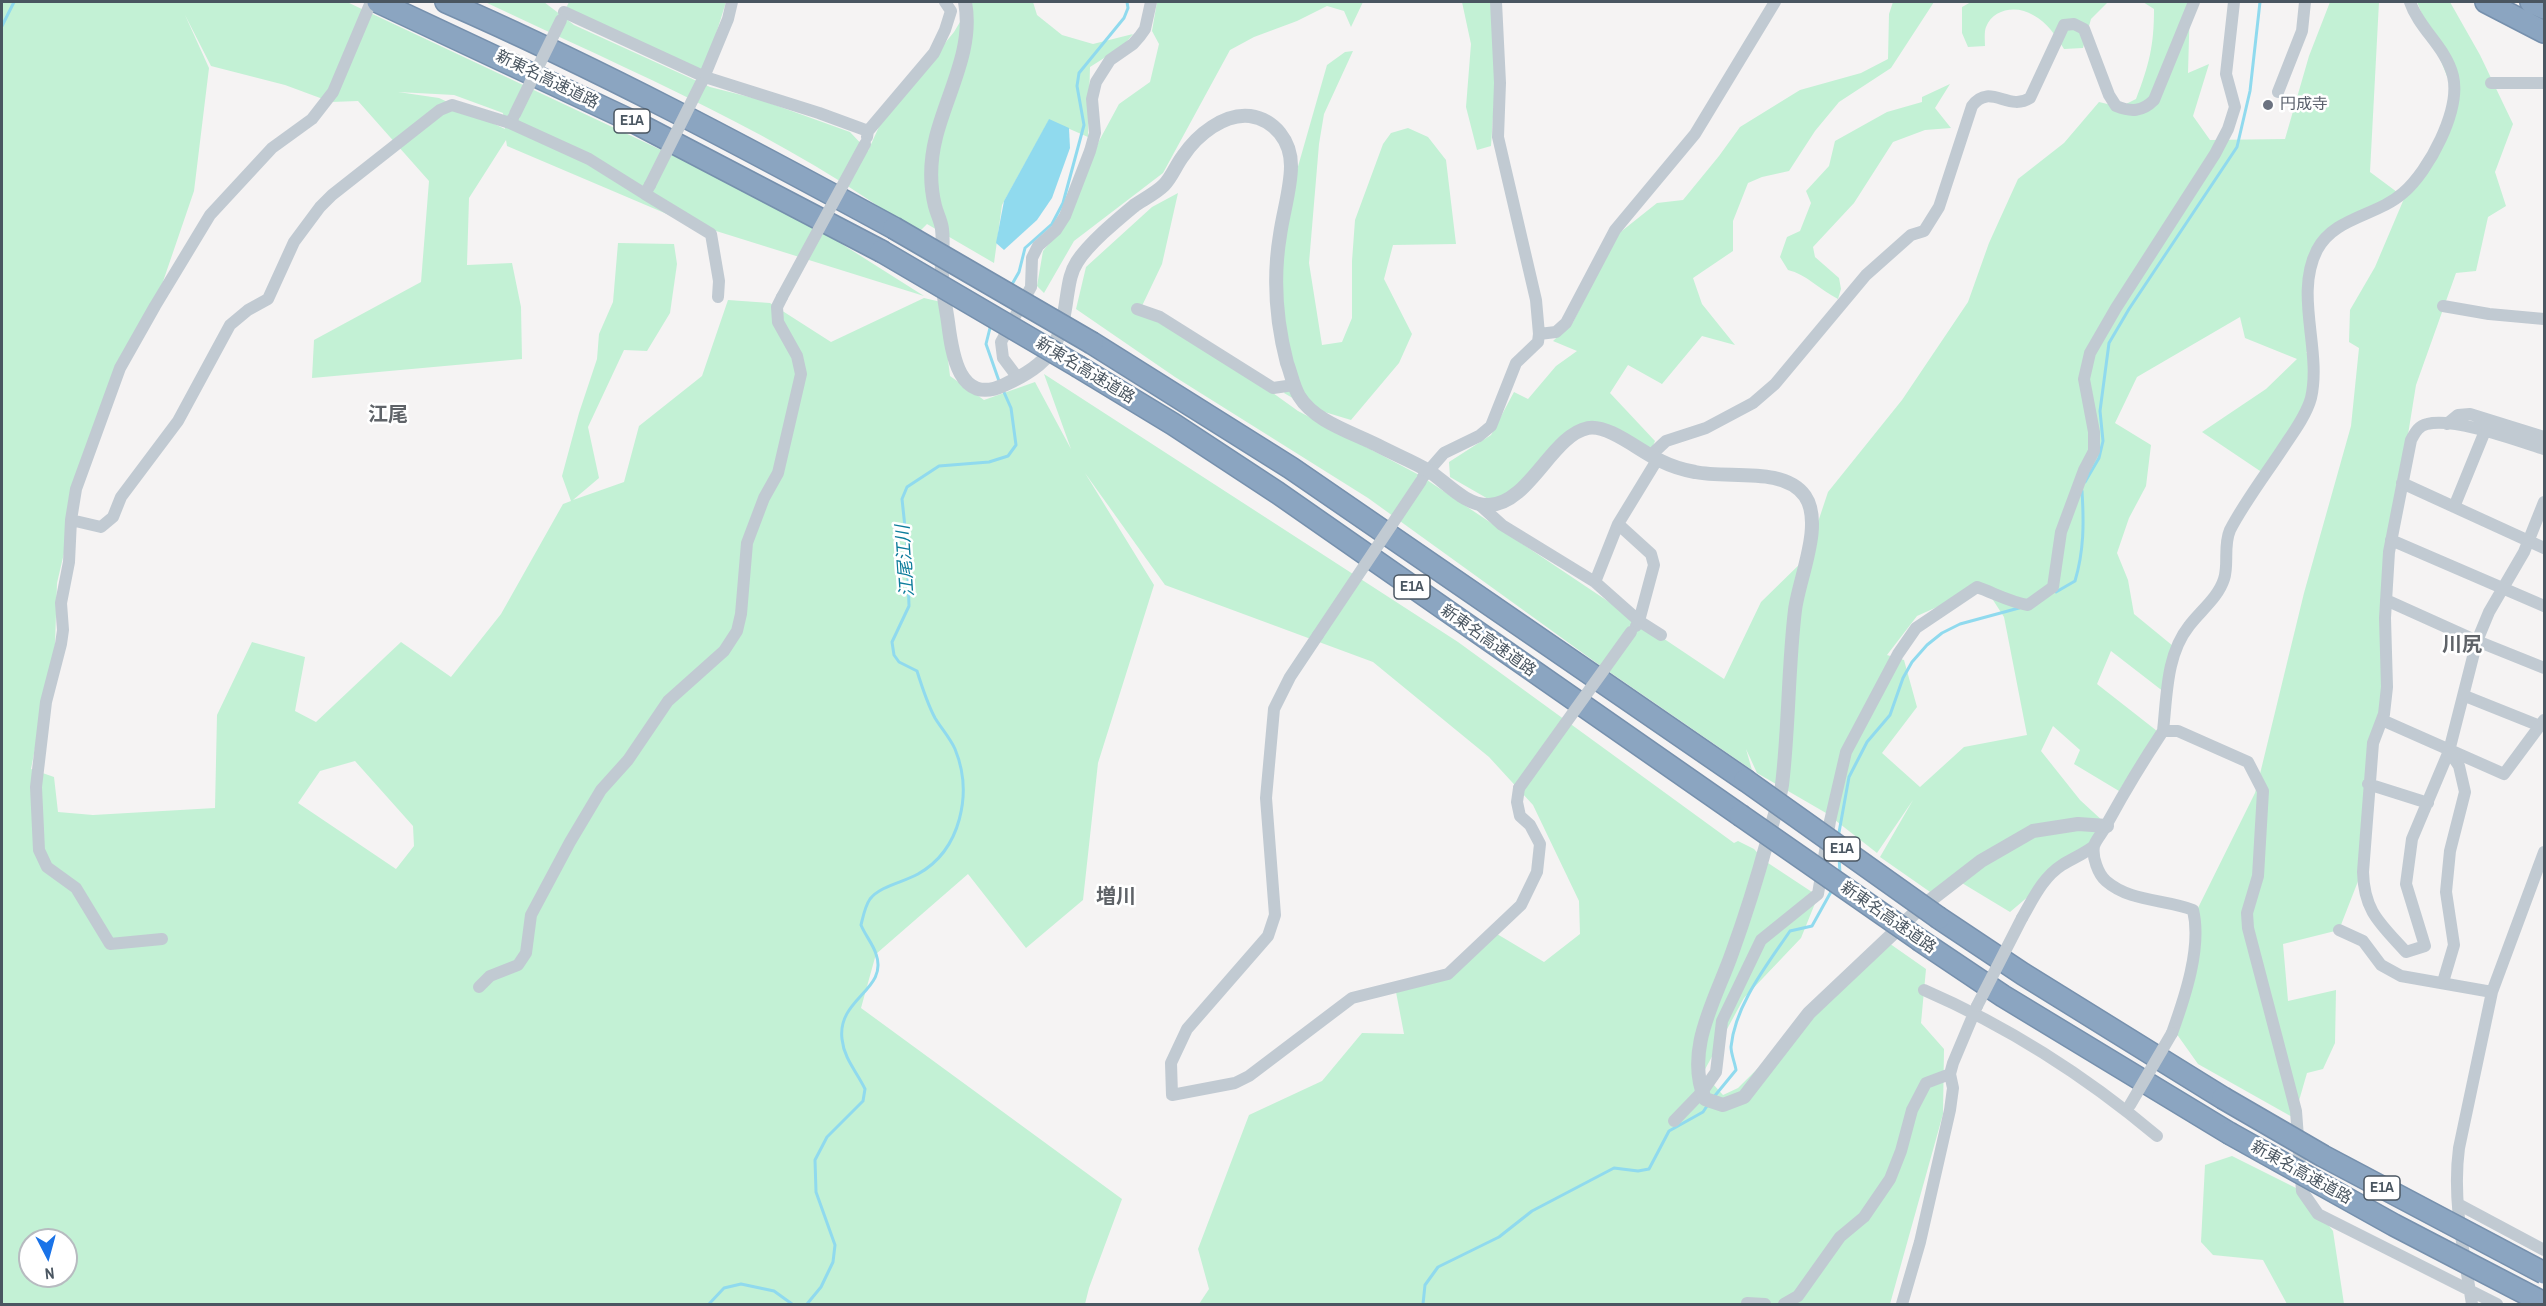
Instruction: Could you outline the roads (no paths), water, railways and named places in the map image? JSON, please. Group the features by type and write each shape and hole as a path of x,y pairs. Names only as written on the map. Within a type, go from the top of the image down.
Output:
{"highway":[{"name":"新東名高速道路","path":"378,2 636,123 881,251 1079,367 1173,424 1278,493 2003,996 2229,1134 2394,1225 2544,1303"},
{"name":"新東名高速道路","path":"446,2 537,43 681,115 894,228 1092,343 1291,468 2023,974 2223,1098 2333,1161 2544,1273"},
{"path":"2486,2 2544,32"},
{"path":"2531,2 2544,8"}],"street":[{"path":"162,939 110,944 76,888 48,867 39,850 36,787 46,702 62,644 61,603 69,562 71,520 76,489 120,368 210,215 272,148 312,119 333,92 371,2"},
{"path":"647,190 703,80 728,19 732,2"},
{"path":"479,987 490,976 518,965 526,953 531,915 601,790 628,760 668,701 724,651 736,631 741,614 747,543 764,498 778,473 801,374 797,357 778,322 777,307 865,144 868,131 934,53 951,11 945,2"},
{"path":"965,2 968,19 956,82 938,130 930,165 931,188 942,229 942,278 951,345 960,376 976,389 992,390 1018,378 1047,357 1059,340 1071,272 1079,258 1131,209 1167,183 1187,149 1207,131 1227,118 1242,115 1259,118 1272,124 1285,139 1291,166 1278,243 1276,286 1282,345 1297,394 1312,412 1481,506 1502,525 1595,582 1635,626 1661,635"},
{"path":"1018,378 1003,358 1001,342 1031,287 1032,258 1038,246 1056,230 1065,216 1090,151 1095,133 1092,99 1096,82 1110,60 1133,44 1140,36 1151,2"},
{"path":"1496,2 1500,83 1498,137 1536,300 1538,342 1516,363 1491,426 1479,436 1444,453 1424,476 1290,677 1274,709 1266,798 1275,915 1268,936 1187,1029 1171,1063 1172,1095 1235,1083 1250,1076 1352,998 1448,974 1521,904 1537,872 1540,844 1530,825 1520,816 1517,802 1519,788 1635,626 1654,565 1650,554 1618,524"},
{"path":"1539,334 1556,332 1566,324 1615,230 1695,134 1775,2"},
{"path":"1595,582 1618,524 1654,458 1666,441 1706,428 1753,403 1775,384 1866,275 1911,235 1924,231 1939,207 1972,106 1978,97 1988,95 2004,100 2024,102 2030,99 2064,25 2074,24 2084,30 2109,95 2116,106 2135,111 2147,107 2154,100 2194,2"},
{"path":"1674,1121 1704,1095 1716,1072 1722,1021 1761,940 1818,894 1830,821 1846,752 1898,654 1916,628 1977,587 1999,594 2013,603 2028,605 2053,587 2061,532 2084,470 2094,451 2094,432 2084,379 2090,353 2116,308 2216,154 2228,129 2235,107 2226,74 2234,2"},
{"path":"2278,92 2302,31 2305,2"},
{"path":"1902,1305 1920,1242 1950,1110 1953,1088 1950,1074 1975,1010 2042,884 2061,866 2094,846 2135,773 2163,731 2169,675 2179,642 2188,627 2218,593 2225,578 2225,552 2230,532 2297,427 2310,399 2313,369 2309,278 2318,250 2334,229 2403,194 2425,169 2448,121 2453,76 2444,54 2413,11 2410,2"},
{"path":"513,119 565,11 703,80 819,113 868,131"},
{"path":"2491,82 2544,83"},
{"path":"71,520 101,527 112,517 122,497 178,421 230,325 248,310 268,299 294,242 320,207 440,110 452,105 513,119 647,190 711,234 719,281 718,297"},
{"path":"2444,306 2489,314 2544,319"},
{"path":"1137,309 1160,317 1273,388 1294,385"},
{"path":"2446,424 2458,415 2470,414 2544,437"},
{"path":"2544,449 2485,431 2446,424 2427,424 2417,428 2411,440 2391,540 2386,600 2387,687 2382,720 2373,743 2368,784 2363,894 2376,918 2406,952 2426,946 2406,884 2412,839 2449,751 2465,696 2477,641 2502,588 2529,542 2544,502"},
{"path":"1481,506 1497,504 1511,498 1571,437 1583,429 1593,427 1604,430 1654,458 1695,472 1769,477 1786,481 1800,489 1809,501 1813,515 1812,533 1795,608 1781,790 1754,890 1704,1027 1698,1059 1699,1080 1704,1095 1723,1105 1744,1097 1809,1013 1857,966 1919,909 1981,861 2033,831 2078,824 2107,826"},
{"path":"2454,507 2485,431"},
{"path":"2402,483 2544,548"},
{"path":"2391,540 2544,606"},
{"path":"2386,600 2544,668"},
{"path":"2382,720 2504,774 2542,723 2465,696"},
{"path":"2163,731 2178,731 2248,762 2263,790 2258,876 2247,913 2248,928 2296,1111 2302,1191 2318,1214 2497,1305"},
{"path":"2443,982 2454,945 2446,892 2450,851 2465,792 2459,766 2449,751"},
{"path":"2368,784 2428,803"},
{"path":"2094,846 2096,866 2105,880 2127,893 2193,910 2196,924 2186,994 2172,1033 2129,1108"},
{"path":"2472,1305 2458,1204 2456,1174 2459,1148 2492,992 2544,852"},
{"path":"2339,930 2363,941 2371,955 2381,965 2401,976 2492,992"},
{"path":"1924,990 1975,1010 2129,1108 2157,1136"},
{"path":"1784,1305 1798,1296 1840,1237 1864,1217 1890,1179 1901,1151 1912,1110 1926,1083 1950,1074"},
{"path":"2458,1204 2544,1250"},
{"path":"1747,1303 1765,1305"}],"water":[{"path":"1049,119 1069,128 1070,148 1052,198 1037,220 1004,250 996,243 1004,201"}],"waterway":[{"path":"2,26 14,2"},
{"name":"江尾江川","path":"1011,286 1019,272 1025,248 1052,224 1063,203 1084,125 1077,86 1079,73 1124,18 1128,8 1127,2"},
{"path":"2085,482 2099,458 2103,441 2100,411 2109,343 2129,309 2237,147 2250,91 2260,2"},
{"name":"江尾江川","path":"991,324 986,344 999,381"},
{"name":"江尾江川","path":"807,1304 821,1287 833,1262 835,1245 816,1192 815,1160 827,1137 863,1101 865,1089 848,1059 842,1039 847,1013 870,986 878,966 875,950 861,925 864,912 874,895 886,887 918,874 933,864 953,836 963,802 963,784 955,749 932,712 917,671 899,662 894,655 892,642 909,606 907,546 902,499 907,487 939,466 989,462 1008,456 1016,445 1011,408 1003,390"},
{"path":"2056,592 2075,581 2078,570 2083,537 2082,491"},
{"path":"1838,838 1849,777 1867,742 1890,715 1903,678 1912,662 1942,633 1960,624 2019,608"},
{"path":"1839,856 1840,874"},
{"path":"1713,1098 1736,1070 1731,1047 1734,1031 1753,986 1790,931 1812,926 1832,890"},
{"path":"1423,1304 1425,1285 1438,1267 1499,1237 1532,1211 1614,1168 1638,1171 1649,1169 1669,1131 1703,1112 1709,1103"},
{"name":"江尾江川","path":"709,1304 724,1288 741,1284 774,1291 792,1304"}],"place":[{"name":"円成寺","path":"2268,105"}],"district":[{"name":"江尾","path":"388,416"},
{"name":"川尻","path":"2462,646"},
{"name":"増川","path":"1116,898"}]}
